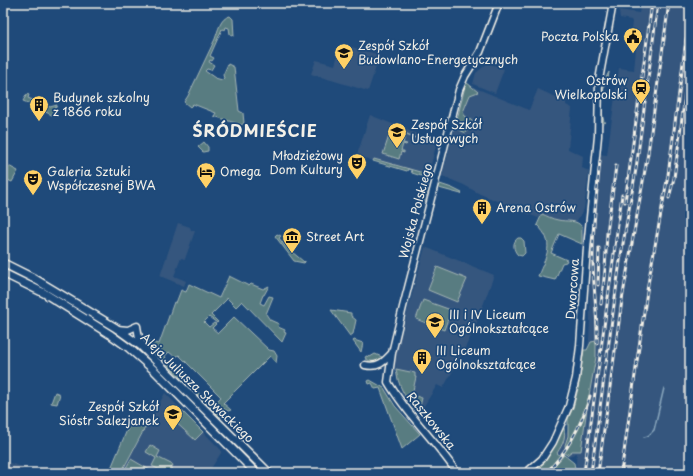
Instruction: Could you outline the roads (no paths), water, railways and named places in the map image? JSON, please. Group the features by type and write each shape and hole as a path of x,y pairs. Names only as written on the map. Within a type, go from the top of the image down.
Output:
{"main road":[{"name":"Wojska Polskiego","path":"388,382 392,353 459,90 465,76 480,52 499,3"},
{"name":"Dworcowa","path":"526,473 542,458 553,442 569,406 576,378 598,128 598,91 602,60 613,3"},
{"name":"Aleja Juliusza Słowackiego","path":"3,263 35,279 116,328 149,354 269,473"},
{"name":"Aleja Juliusza Słowackiego","path":"3,273 44,293 129,348 154,370 256,473"},
{"path":"116,328 128,330 137,326 141,343 149,354"},
{"path":"365,365 378,366 392,353"},
{"name":"Raszkowska","path":"388,382 399,399 457,473"}],"waterway":[{"path":"644,437 648,436 654,430 664,388"}],"railway":[{"path":"625,202 652,3"},
{"path":"591,473 620,261 636,169 658,3"},
{"path":"598,473 622,300 648,153 669,3"},
{"path":"621,473 648,284 668,175 687,33 689,3"},
{"path":"669,198 674,178 690,59"},
{"path":"597,343 597,320 593,274 593,240 600,161"},
{"path":"601,304 607,233 616,166"},
{"path":"584,473 622,195"},
{"path":"598,285 599,248"},
{"path":"546,473 561,456 573,437 583,417 590,396"}],"place":[{"name":"Poczta Polska","path":"633,54"},
{"name":"Zespół Szkół Budowlano-Energetycznych","path":"344,70"},
{"name":"Ostrów Wielkopolski","path":"641,105"},
{"name":"Budynek szkolny z 1866 roku","path":"39,122"},
{"name":"Zespół Szkół Usługowych","path":"397,149"},
{"name":"Młodzieżowy Dom Kultury","path":"357,180"},
{"name":"Omega","path":"206,189"},
{"name":"Galeria Sztuki Współczesnej BWA","path":"33,196"},
{"name":"Arena Ostrów","path":"482,225"},
{"name":"Street Art","path":"292,254"},
{"name":"III i IV Liceum Ogólnokształcące","path":"435,339"},
{"name":"III Liceum Ogólnokształcące","path":"422,375"},
{"name":"Zespół Szkół Sióstr Salezjanek","path":"173,431"}],"district":[{"name":"ŚRÓDMIEŚCIE","path":"255,131"}]}
